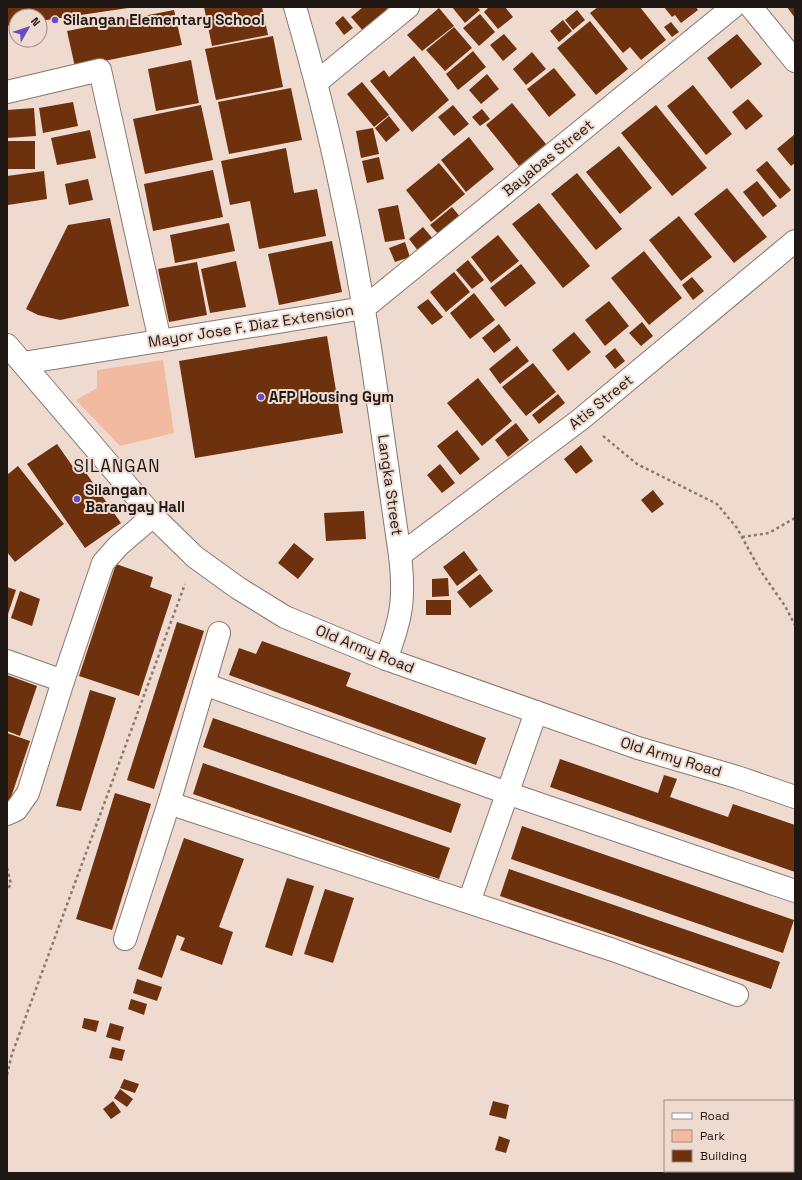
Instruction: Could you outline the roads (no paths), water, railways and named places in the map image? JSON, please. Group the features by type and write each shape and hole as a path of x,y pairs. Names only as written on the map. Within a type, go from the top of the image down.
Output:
{"street":[{"name":"Mayor Jose F. Diaz Extension","path":"22,363 364,308 342,195 317,82 295,7"},
{"path":"317,82 408,7"},
{"name":"Bayabas Street","path":"364,308 733,7"},
{"path":"751,7 795,61"},
{"path":"7,92 100,70 160,341"},
{"name":"Atis Street","path":"400,555 581,419 795,241"},
{"name":"Langka Street","path":"364,308 403,584 402,611 386,659"},
{"path":"7,345 22,363"},
{"name":"Old Army Road","path":"22,363 152,516 195,558 238,588 286,617 386,659 638,748 737,777 795,797"},
{"path":"7,814 16,810 28,794 63,681 103,563 118,546 152,516"},
{"path":"125,939 169,803 219,633"},
{"path":"7,661 63,681"},
{"path":"204,684 507,793 795,891"},
{"path":"469,902 536,712"},
{"path":"169,803 613,950 737,995"}],"place":[{"name":"Silangan Elementary School","path":"55,20"},
{"name":"AFP Housing Gym","path":"261,397"},
{"name":"Silangan Barangay Hall","path":"77,499"}],"district":[{"name":"SILANGAN","path":"117,466"}]}
